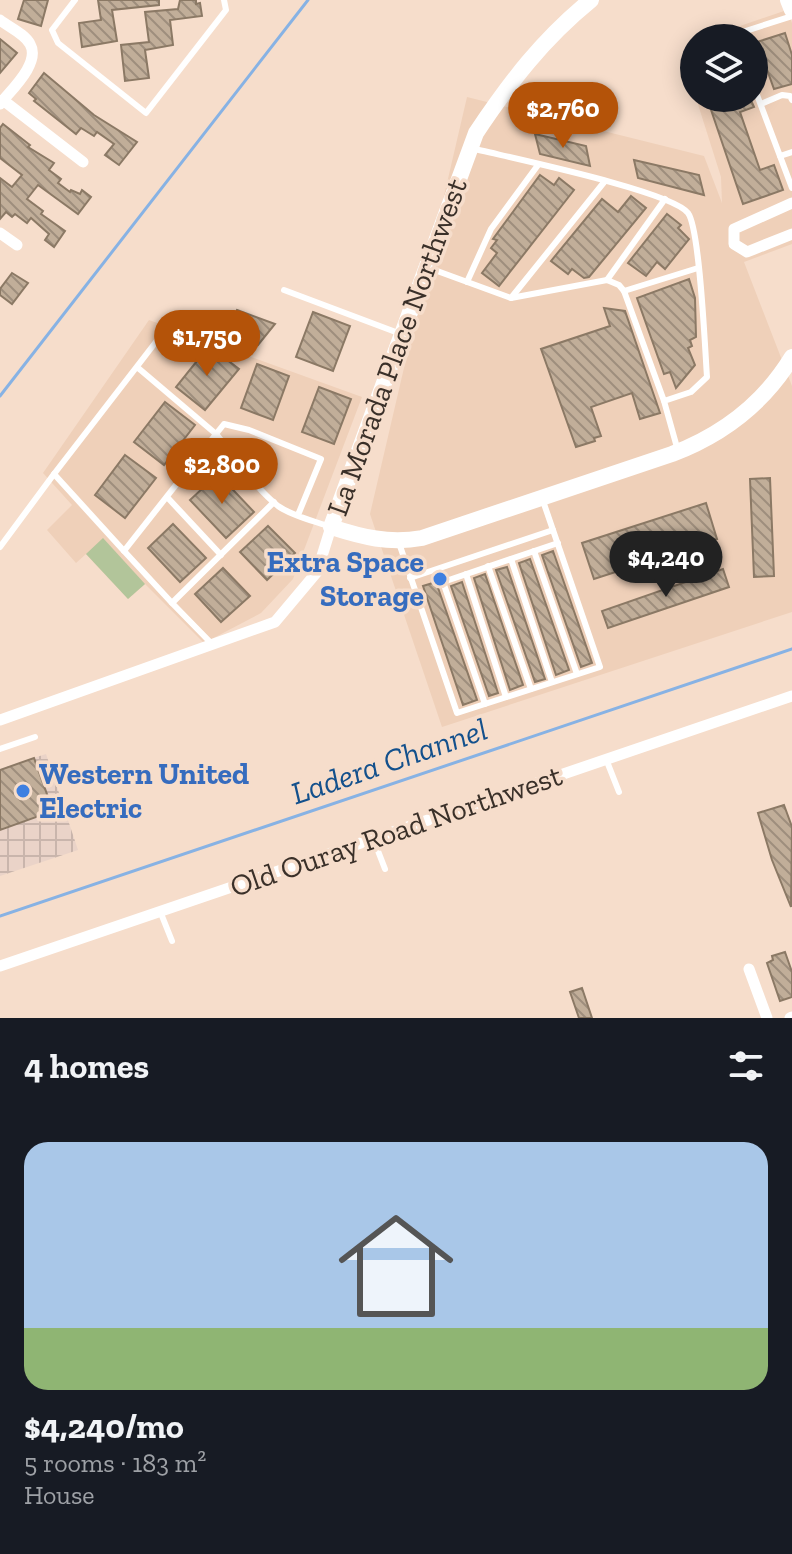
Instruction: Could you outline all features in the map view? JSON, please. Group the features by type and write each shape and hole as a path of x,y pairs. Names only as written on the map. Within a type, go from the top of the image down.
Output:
{"street":[{"name":"La Morada Place Northwest","path":"0,720 275,622 317,572 425,266 476,133 511,80 562,24 591,0"},
{"path":"788,0 792,13"},
{"path":"0,20 29,42 33,52 32,62 2,102 83,162"},
{"path":"792,203 734,229 732,237 734,244 747,252 792,234"},
{"path":"0,233 17,245"},
{"path":"331,527 373,540 398,541 435,534 679,452 711,437 742,415 771,386 792,357"},
{"name":"Old Ouray Road Northwest","path":"0,966 792,696"},
{"path":"749,969 767,1018"}],"lane":[{"path":"75,0 52,30 58,43 146,113 226,10 224,0"},
{"path":"766,24 792,13"},
{"path":"768,101 782,95 790,96 792,100"},
{"path":"764,112 792,188"},
{"path":"471,148 665,199 680,205 690,215 698,268 707,377 691,392 664,401"},
{"path":"780,156 792,152"},
{"path":"467,282 491,229 538,165"},
{"path":"511,298 605,181"},
{"path":"607,280 665,199"},
{"path":"425,266 511,298 607,280 619,285 624,291 664,401 679,452"},
{"path":"624,291 698,268"},
{"path":"284,290 401,334"},
{"path":"0,547 162,334"},
{"path":"137,367 216,434 274,502 331,527"},
{"path":"124,551 224,424 249,430 321,459 298,515"},
{"path":"54,474 213,645"},
{"path":"167,497 221,555"},
{"path":"398,541 457,713 600,667 542,498"},
{"path":"172,603 274,502"},
{"path":"410,578 553,530"},
{"path":"485,704 443,582 558,543"},
{"path":"534,551 577,674"},
{"path":"511,559 552,682"},
{"path":"488,566 531,689"},
{"path":"466,574 506,697"},
{"path":"0,749 35,737"},
{"path":"606,759 619,792"},
{"path":"373,838 385,869"},
{"path":"160,911 172,941"}],"shaded area":[{"path":"787,10 792,23 792,244 744,262 792,386 792,612 442,727 370,514 467,97 704,156 722,203 721,177 700,112 768,112 768,24 746,24"},
{"path":"149,320 362,397 293,579 261,613 204,643 145,584 128,599 86,554 76,563 47,530 72,505 43,473"},
{"path":"46,754 78,850 0,876 0,769"}],"green space":[{"path":"103,538 145,584 128,599 86,554"}],"building":[{"path":"24,0 48,0 41,26 18,19"},
{"path":"98,0 159,0 159,5 112,10 117,41 82,47 79,23 101,20"},
{"path":"180,0 196,0 196,4 200,3 202,16 170,20 173,45 145,50 149,78 125,81 121,45 149,42 145,12 178,9"},
{"path":"785,33 792,55 792,84 774,89 768,72 768,38"},
{"path":"0,39 17,53 0,73"},
{"path":"44,73 94,115 137,142 119,165 105,155 114,144 97,132 94,136 81,128 76,134 34,101 36,99 29,93"},
{"path":"712,112 740,112 760,170 774,165 783,190 743,204"},
{"path":"3,124 30,145 28,147 54,163 49,170 61,179 58,183 70,192 80,194 82,190 91,197 78,214 38,185 27,199 43,211 41,214 65,231 54,247 45,240 49,234 31,218 27,223 15,214 12,217 6,212 0,219 0,178 12,187 22,175 0,158 0,128"},
{"path":"535,134 586,146 590,166 540,154"},
{"path":"634,160 699,175 704,195 638,178"},
{"path":"540,175 554,185 559,178 574,190 499,286 482,273 497,253 491,248 497,240 493,239"},
{"path":"631,196 646,208 589,277 584,278 572,269 568,274 551,261 602,199 618,212"},
{"path":"667,214 681,225 678,228 689,239 665,269 657,262 646,276 628,263"},
{"path":"12,273 28,283 12,304 0,295 0,289"},
{"path":"689,279 695,298 696,337 690,340 692,346 688,348 695,365 676,388 670,372 664,374 637,298"},
{"path":"604,308 625,311 660,413 640,419 632,393 591,407 601,436 576,447 541,349 610,326"},
{"path":"237,310 275,324 258,345 228,334"},
{"path":"313,312 350,326 333,371 296,357"},
{"path":"209,346 239,369 205,410 176,387"},
{"path":"257,364 289,376 273,420 241,408"},
{"path":"319,387 351,399 334,444 302,432"},
{"path":"165,402 195,425 164,465 134,442"},
{"path":"125,455 156,478 125,518 95,495"},
{"path":"218,474 254,512 226,538 190,500"},
{"path":"770,478 774,576 754,577 750,479"},
{"path":"706,503 717,539 594,579 582,543"},
{"path":"173,524 206,558 180,582 148,548"},
{"path":"268,526 295,553 267,580 240,552"},
{"path":"553,551 592,663 581,667 542,555"},
{"path":"530,559 569,670 556,675 519,563"},
{"path":"507,567 545,679 535,682 496,570"},
{"path":"223,568 250,596 221,622 195,594"},
{"path":"723,569 729,587 608,628 602,611"},
{"path":"485,574 523,685 510,690 474,578"},
{"path":"436,582 477,700 463,705 423,586"},
{"path":"462,582 498,693 489,696 451,586"},
{"name":"Western United Electric","path":"34,758 53,811 0,830 0,770"},
{"path":"784,805 792,827 791,907 758,813"},
{"path":"785,952 792,972 792,997 780,1001 767,963 773,960 772,956"},
{"path":"582,988 592,1018 579,1018 570,992"}],"waterway":[{"path":"0,396 308,0"},
{"name":"Ladera Channel","path":"0,916 792,649"}],"place":[{"name":"Extra Space Storage","path":"440,579"},
{"name":"Western United Electric","path":"23,791"}]}
